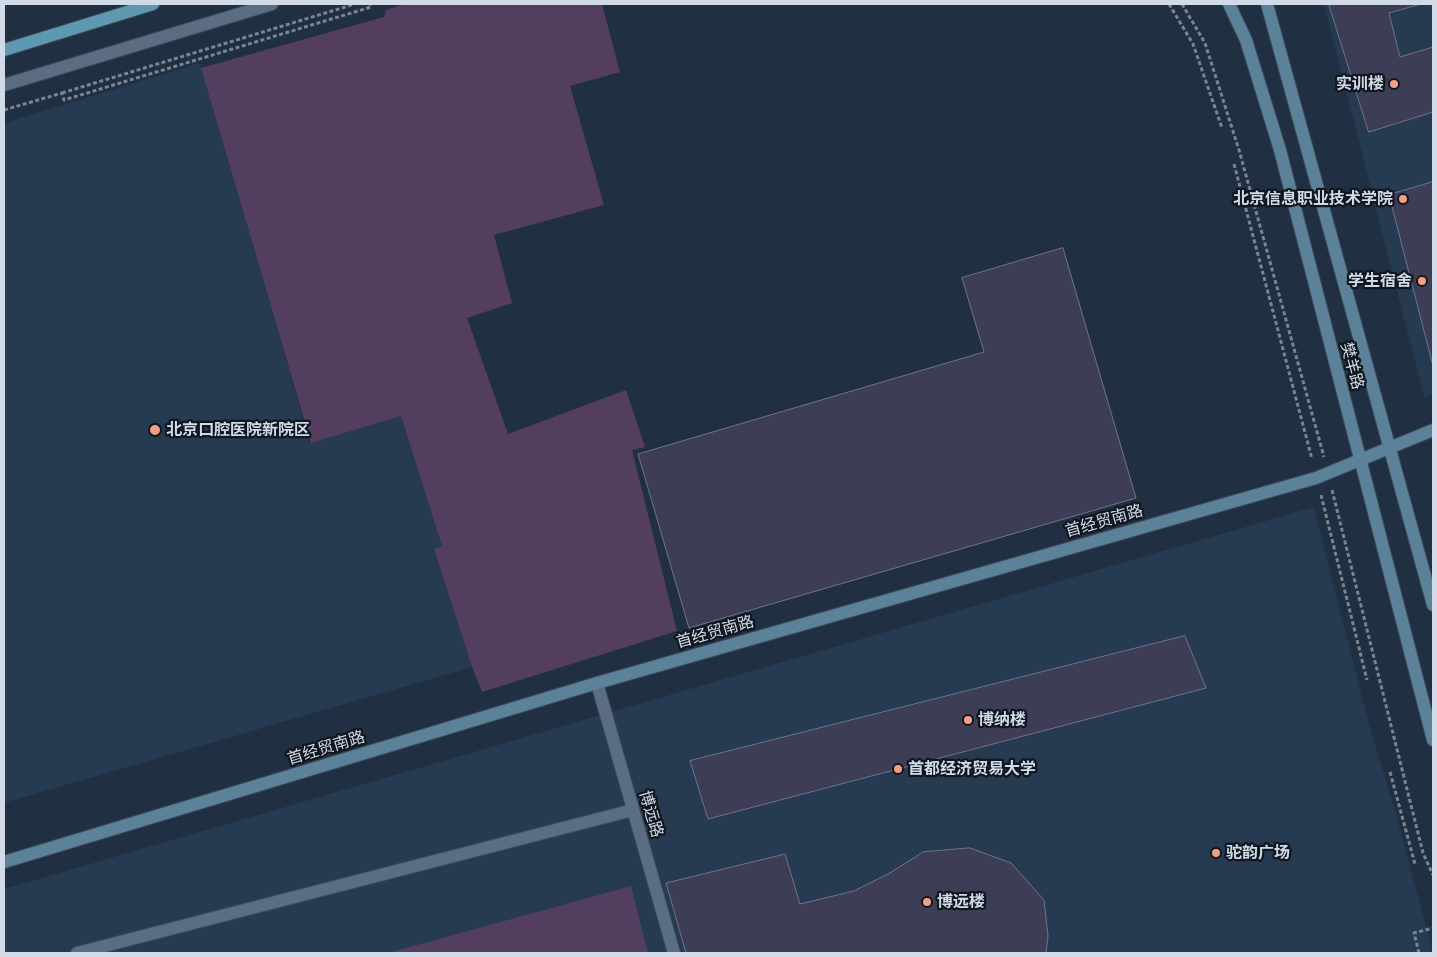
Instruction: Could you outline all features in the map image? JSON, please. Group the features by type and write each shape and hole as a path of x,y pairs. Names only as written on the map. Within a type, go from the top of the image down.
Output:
{"main road":[{"path":"4,50 153,4"}],"street":[{"path":"4,85 272,4"},
{"name":"樊羊路","path":"1229,4 1246,40 1272,125 1433,740"},
{"name":"樊羊路","path":"1268,4 1433,605"},
{"name":"首经贸南路","path":"4,862 597,683 1316,478 1433,430"},
{"name":"博远路","path":"597,683 674,953"},
{"path":"77,953 633,810"}],"path":[{"path":"4,110 356,4"},
{"path":"62,93 64,100 371,7 370,4"},
{"path":"1168,4 1193,44 1222,128"},
{"path":"1182,4 1205,43 1237,141 1345,535 1424,852 1433,875"},
{"path":"1234,164 1312,459"},
{"path":"1321,495 1367,680"},
{"path":"1390,772 1415,864"},
{"path":"1419,953 1414,933 1433,928"}],"shaded area":[{"path":"405,4 602,4 620,72 570,86 604,205 494,235 512,303 467,318 508,434 626,390 645,447 632,450 677,631 482,692 472,667 434,549 442,546 401,416 311,443 201,68 384,17 386,10"},
{"name":"北京信息职业技术学院","path":"1324,4 1433,4 1433,394 1424,397"},
{"name":"北京口腔医院新院区","path":"200,63 310,443 401,416 442,546 434,549 472,667 4,803 4,123"},
{"name":"首都经济贸易大学","path":"1314,507 1370,729 1395,810 1433,953 4,953 4,889"},
{"path":"631,886 648,953 388,953"}],"building":[{"name":"实训楼","path":"1329,4 1421,4 1389,13 1400,57 1433,47 1433,112 1369,132"},
{"name":"学生宿舍","path":"1433,182 1433,366 1389,195"},
{"path":"1063,248 1136,498 689,628 638,454 984,352 962,278"},
{"name":"博纳楼","path":"1185,636 1206,688 708,819 690,761"},
{"name":"博远楼","path":"970,848 1011,863 1044,900 1048,936 1046,953 686,953 666,883 785,854 800,904 854,891 890,873 923,852"}],"place":[{"name":"实训楼","path":"1394,84"},
{"name":"北京信息职业技术学院","path":"1403,199"},
{"name":"学生宿舍","path":"1422,281"},
{"name":"北京口腔医院新院区","path":"155,430"},
{"name":"博纳楼","path":"968,720"},
{"name":"首都经济贸易大学","path":"898,769"},
{"name":"驼韵广场","path":"1216,853"},
{"name":"博远楼","path":"927,902"}]}
